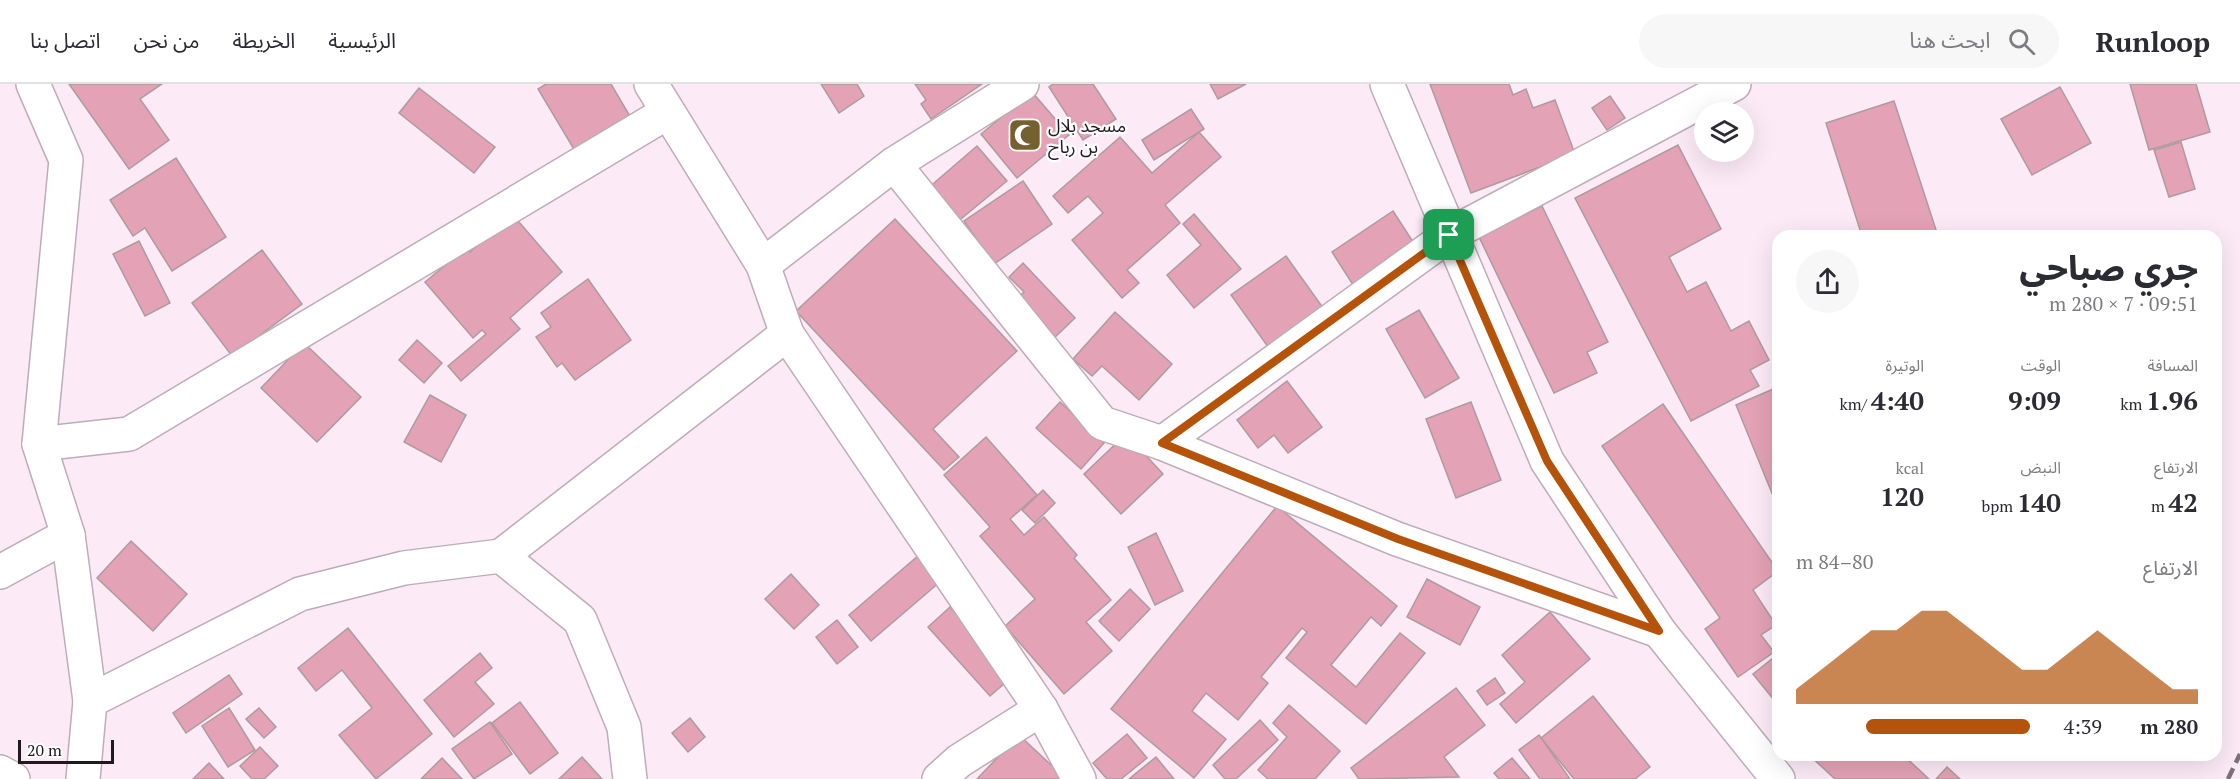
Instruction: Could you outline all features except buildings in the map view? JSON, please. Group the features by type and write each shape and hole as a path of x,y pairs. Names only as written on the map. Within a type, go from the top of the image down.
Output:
{"street":[{"path":"33,84 66,160 39,444 68,535 90,701 83,779"},
{"path":"651,84 763,265 787,334 1041,709 1079,779"},
{"path":"763,265 894,164 1022,84"},
{"path":"1387,84 1449,235 1547,461 1659,631 1778,779"},
{"path":"1162,443 1449,235 1734,84"},
{"path":"39,444 129,434 668,112"},
{"path":"894,164 1102,423 1162,443 1398,539 1659,631"},
{"path":"90,701 300,594 404,568 501,556 787,334"},
{"path":"0,572 68,535"},
{"path":"501,556 580,620 624,727 630,779"},
{"path":"939,779 959,761 1041,709"},
{"path":"0,772 13,779"}],"railway":[{"path":"2228,779 2240,754"}],"place":[{"name":"مسجد بلال بن رباح","path":"1025,135"}],"route":[{"path":"1449,235 1547,461 1659,631 1398,539 1162,443 1449,235"}]}
